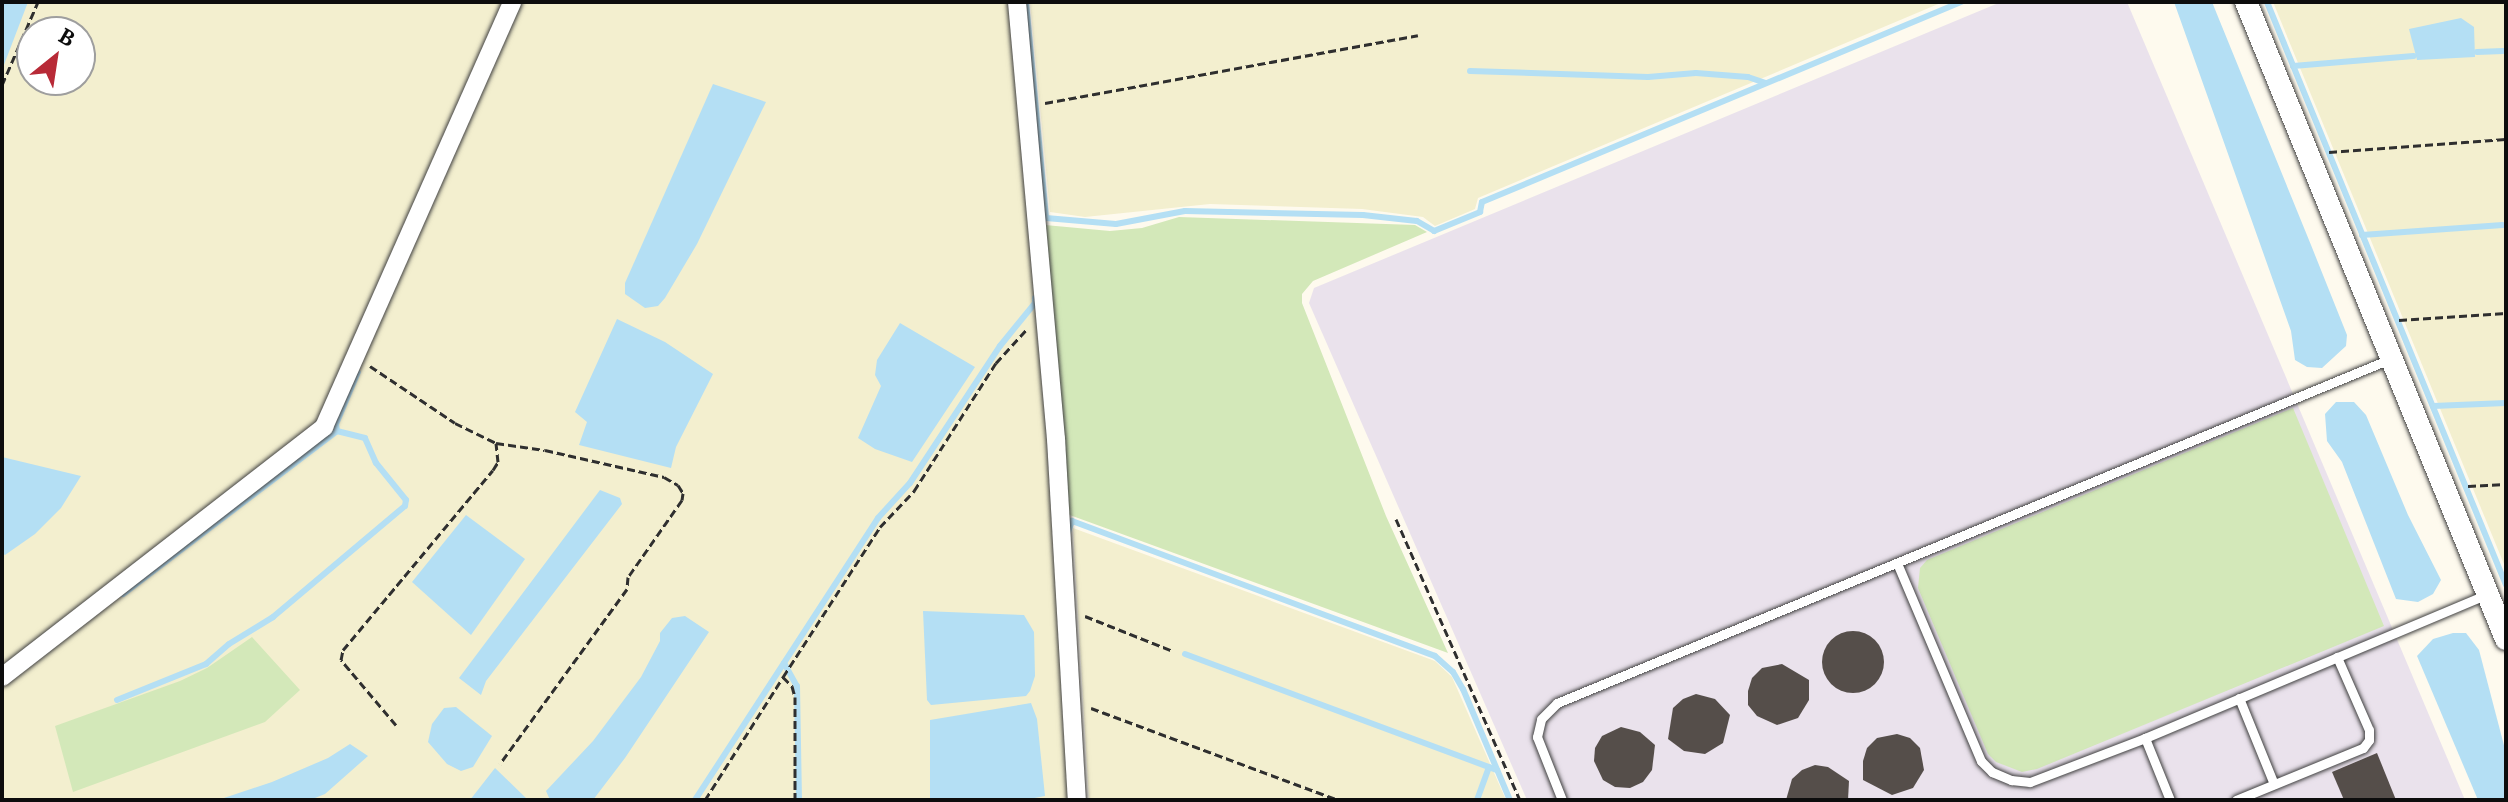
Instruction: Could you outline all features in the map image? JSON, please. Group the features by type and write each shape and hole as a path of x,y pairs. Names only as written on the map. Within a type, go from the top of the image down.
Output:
{"street":[{"path":"2,677 314,438 332,414 512,2"},
{"path":"1017,2 1056,439 1077,800"},
{"path":"2246,2 2506,639"}],"lane":[{"path":"1562,800 1537,737 1541,719 1557,703 2390,359"},
{"path":"1897,563 1981,761 1992,772 2011,780 2030,782 2145,738 2488,594"},
{"path":"2236,800 2363,748 2369,740 2369,730 2337,657"},
{"path":"2239,698 2274,784"},
{"path":"2145,738 2170,800"}],"path":[{"path":"2,85 38,2"},
{"path":"1026,106 1418,35"},
{"path":"2309,154 2506,139"},
{"path":"705,800 880,527 914,491 996,363 1044,313"},
{"path":"2376,321 2506,313"},
{"path":"357,357 455,423 496,443 559,453 664,477 678,485 683,493 682,500 628,577 627,589 500,764"},
{"path":"396,725 341,660 343,650 493,470 498,462 496,443"},
{"path":"2444,488 2506,484"},
{"path":"1396,519 1520,800"},
{"path":"1066,608 1173,651"},
{"path":"783,677 792,686 795,697 795,800"},
{"path":"1072,704 1338,800"}],"shaded area":[{"path":"2,2 1012,2 1040,339 1071,800 2,800"},
{"path":"1030,2 1943,2 1478,198 1475,209 1435,226 1423,217 1362,209 1210,204 1085,217 1050,212"},
{"path":"2001,2 2127,2 2465,800 1527,800 1309,303 1314,288"},
{"path":"2273,2 2506,2 2506,569"},
{"path":"1073,528 1435,661 1452,677 1506,800 1089,800"}],"green space":[{"path":"1179,217 1415,225 1427,232 1313,281 1302,294 1302,303 1386,516 1448,653 1067,514 1045,225 1110,231 1142,228"},
{"path":"2293,408 2384,626 2037,769 2022,772 1996,762 1988,754 1918,588 1920,568 1927,560"},
{"path":"252,637 300,690 265,722 73,792 55,726 180,681 207,668"}],"water":[{"path":"2,2 28,2 23,16 16,16 16,33 2,70"},
{"path":"2174,2 2212,2 2311,245 2347,335 2346,346 2322,368 2307,367 2295,360 2291,331"},
{"path":"2461,18 2474,27 2475,57 2417,60 2409,29"},
{"path":"713,84 766,102 697,244 665,298 658,306 645,308 625,294 625,283"},
{"path":"617,319 665,342 713,374 676,447 671,468 579,445 587,422 575,412"},
{"path":"900,323 975,367 912,462 875,449 858,438 881,386 875,375 877,360"},
{"path":"2336,402 2354,402 2366,415 2408,515 2441,580 2433,594 2418,602 2396,599 2342,462 2327,441 2325,414"},
{"path":"2,457 81,476 61,508 35,534 5,555 2,553"},
{"path":"600,490 620,498 622,504 486,681 481,695 459,678"},
{"path":"466,515 525,559 471,635 412,582"},
{"path":"923,611 1024,615 1034,632 1035,676 1030,691 1026,696 931,705 927,700"},
{"path":"685,616 709,632 625,758 593,800 550,800 546,791 593,741 641,677 660,641 660,633 672,618"},
{"path":"2466,633 2479,650 2506,753 2506,800 2478,800 2417,656 2433,639"},
{"path":"1031,703 1037,719 1045,796 1024,800 930,800 930,720"},
{"path":"456,707 492,736 473,767 461,771 447,764 428,742 432,724 444,708"},
{"path":"350,744 368,756 325,794 310,800 218,800 272,782 328,758"},
{"path":"495,768 528,800 470,800"}],"building":[{"path":"1853,631 1875,640 1884,662 1875,684 1853,693 1831,684 1822,662 1831,640"},
{"path":"1782,664 1809,680 1809,700 1798,718 1777,725 1757,716 1748,705 1748,691 1752,678 1762,668"},
{"path":"1696,694 1715,699 1730,715 1723,743 1705,754 1684,751 1668,739 1673,708 1683,699"},
{"path":"1621,727 1640,732 1655,745 1652,770 1643,782 1630,788 1615,787 1603,780 1594,761 1595,748 1602,736"},
{"path":"1897,734 1910,738 1920,748 1924,770 1913,788 1892,795 1863,780 1863,761 1867,748 1877,738"},
{"path":"2377,753 2396,800 2344,800 2332,772"},
{"path":"1815,765 1828,767 1849,781 1848,800 1786,800 1792,779 1802,770"}],"waterway":[{"path":"1026,2 1046,218 1116,224 1185,211 1363,215 1417,221 1434,231 1480,212 1482,202 1961,2"},
{"path":"2267,2 2506,585"},
{"path":"2477,52 2503,51"},
{"path":"2293,66 2414,56"},
{"path":"1470,71 1648,77 1696,73 1748,77 1765,83"},
{"path":"2362,235 2503,225"},
{"path":"695,800 878,518 910,483 1000,346 1035,303 1035,298"},
{"path":"123,594 337,431 336,424 358,372"},
{"path":"2433,406 2506,403"},
{"path":"117,700 206,664 229,644 273,617 405,506 406,500 376,463 365,438 337,431"},
{"path":"1068,532 1072,521 1435,656 1453,672 1463,689 1510,800"},
{"path":"1185,654 1497,770"},
{"path":"784,663 797,686 799,800"},
{"path":"1477,800 1489,767"}]}
